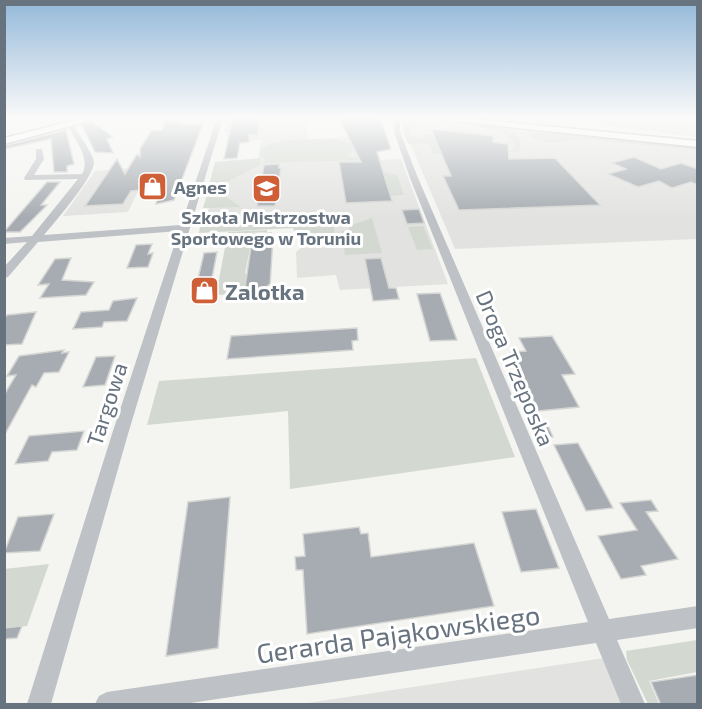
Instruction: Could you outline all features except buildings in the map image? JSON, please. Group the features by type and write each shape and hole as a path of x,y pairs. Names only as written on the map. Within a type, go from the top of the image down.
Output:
{"street":[{"path":"39,151 40,159 28,178 85,176"},
{"path":"4,275 33,239 46,229 85,176 90,161 84,151"},
{"name":"Targowa","path":"39,705 209,151"},
{"name":"Droga Trzeposka","path":"404,151 633,705"},
{"path":"4,241 185,228"},
{"name":"Gerarda Pająkowskiego","path":"107,705 698,617"}],"shaded area":[{"path":"259,151 356,151 361,161 401,159 448,284 340,290 336,275 297,278 296,252 307,243 303,217 205,222 220,167 257,165"},
{"path":"261,151 353,151 345,157 357,157 358,160 262,163 266,160 260,154"},
{"path":"413,151 697,151 697,239 455,249"},
{"path":"432,151 518,151 433,154"},
{"path":"261,158 260,165 217,187 209,185 215,162"},
{"path":"129,168 143,181 128,212 63,216 95,171"},
{"path":"383,172 397,175 404,195 390,196"},
{"path":"212,189 241,207 203,208 208,191"},
{"path":"208,213 206,222 342,214 342,220 334,225 334,233 330,236 297,238 293,228 199,233 202,215"},
{"path":"372,218 382,253 345,255 341,231 349,230 349,226"},
{"path":"423,226 433,249 417,250 408,227"},
{"path":"267,230 267,232 249,233 247,245 250,245 250,248 245,274 248,274 242,294 216,295 228,232"},
{"path":"476,358 515,457 290,489 288,411 147,425 159,381"},
{"path":"49,564 27,626 5,628 4,569"},
{"path":"697,640 697,672 649,681 659,704 648,704 627,660 626,651"},
{"path":"604,658 624,704 301,704"}],"place":[{"name":"Agnes","path":"153,187"},
{"name":"Szkoła Mistrzostwa Sportowego w Toruniu","path":"266,188"},
{"name":"Zalotka","path":"204,291"}]}
